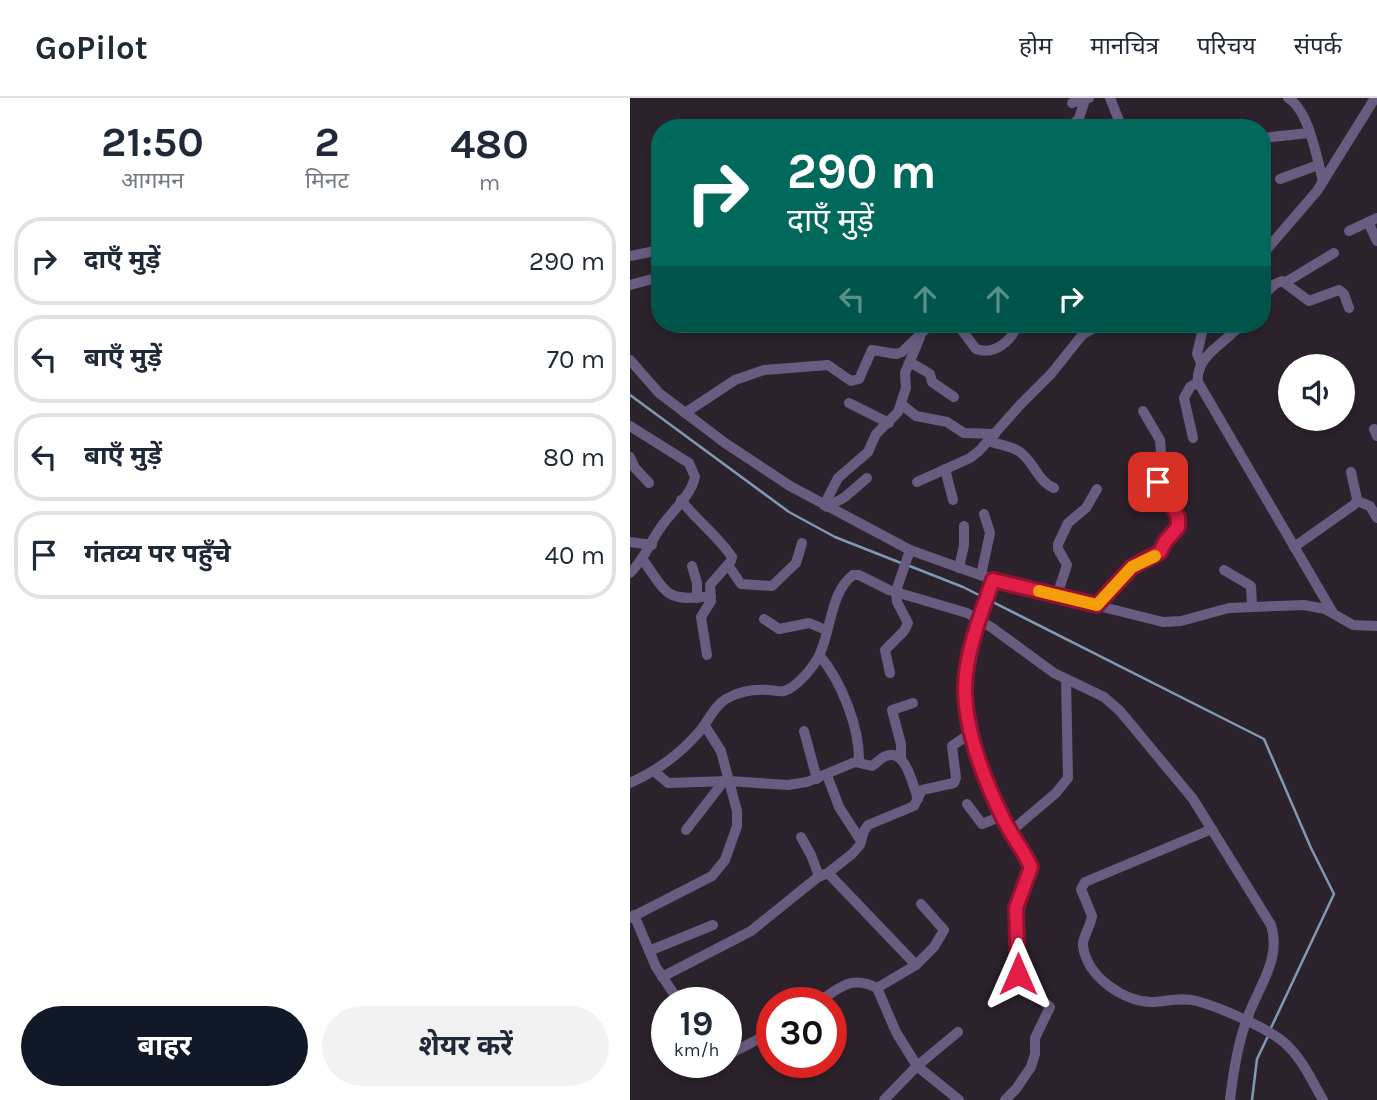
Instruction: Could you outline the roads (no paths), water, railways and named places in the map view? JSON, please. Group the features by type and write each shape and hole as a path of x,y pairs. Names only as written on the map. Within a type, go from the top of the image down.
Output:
{"street":[{"path":"1110,98 1118,119"},
{"path":"1288,98 1298,105 1323,181"},
{"path":"1271,244 1323,181 1375,98"},
{"path":"1072,103 1087,99"},
{"path":"1078,119 1087,99"},
{"path":"1271,137 1309,133"},
{"path":"1280,179 1318,165"},
{"path":"1349,231 1372,220 1377,241"},
{"path":"630,256 651,252"},
{"path":"1271,288 1286,282 1334,253"},
{"path":"630,285 651,279"},
{"path":"1286,282 1309,301 1339,290 1344,294 1349,308"},
{"path":"685,414 735,380 764,370 828,365 850,381 855,381 859,379 872,350 896,354 923,333"},
{"path":"964,333 976,349 987,351 1005,343 1012,333"},
{"path":"916,482 970,458 1051,374 1086,333"},
{"path":"1200,363 1197,354 1202,333"},
{"path":"1234,333 1200,363 1198,382 1333,614"},
{"path":"826,506 838,478 868,452 876,434 888,424 901,404 906,388 905,373 920,336"},
{"path":"630,360 653,387 725,443 908,555 959,568 993,582 1163,622 1181,621 1229,608 1304,605 1325,609 1353,625 1377,626"},
{"path":"910,362 930,374 932,382 954,397"},
{"path":"1193,438 1184,398 1190,387 1198,382"},
{"path":"849,403 888,424"},
{"path":"901,404 916,416 947,422 964,433 992,437 1019,450 1030,460 1045,483 1054,488"},
{"path":"1097,605 1132,567 1160,552 1178,527 1178,517 1157,479 1160,440 1143,411"},
{"path":"630,426 692,467 694,482 659,529 643,560 630,573"},
{"path":"631,462 649,483"},
{"path":"945,469 953,500"},
{"path":"1352,472 1357,501"},
{"path":"826,506 845,497 867,478"},
{"path":"1057,595 1067,565 1058,544 1070,520 1086,508 1097,489"},
{"path":"681,500 713,533 733,559 710,585 709,606 700,620 707,655"},
{"path":"1294,547 1357,501"},
{"path":"1357,501 1370,506 1377,518"},
{"path":"981,575 990,533 984,514"},
{"path":"959,568 964,545 964,526"},
{"path":"630,542 652,545"},
{"path":"728,565 741,583 772,586 796,563 802,543"},
{"path":"890,673 886,650 908,623 897,602 897,587 908,555"},
{"path":"643,560 670,594 680,599 711,596"},
{"path":"692,566 697,583 697,598"},
{"path":"1224,570 1251,586 1252,606"},
{"path":"630,783 655,772 705,726 722,702 743,692 785,691 803,678 820,656 826,630 843,586 853,575 859,575 882,587 897,587 981,616 1066,679 1089,688 1120,711 1186,789 1272,925 1276,940 1270,966 1250,1023 1230,1100"},
{"path":"993,582 981,616 966,680 971,733 1002,816 1030,864 1031,870 1016,908 1018,974 1020,980 1051,1007 1035,1038 1035,1054 1031,1067 1005,1100"},
{"path":"764,619 779,629 810,623 826,630"},
{"path":"820,656 840,687 859,746 859,762"},
{"path":"1010,832 1056,793 1068,778 1066,679"},
{"path":"913,702 892,710 901,744 901,758 918,799"},
{"path":"669,987 632,916 712,876 721,867 737,826 737,811 721,751 705,726"},
{"path":"804,731 822,777 861,841"},
{"path":"662,977 751,931 852,854 868,825 914,806 922,790 954,783 956,778 952,746 971,733"},
{"path":"655,772 668,783 727,781 788,785 822,777 854,762 872,766 884,756 901,758"},
{"path":"686,830 727,781"},
{"path":"967,804 982,824 1002,816"},
{"path":"1212,829 1085,881 1082,889 1093,916 1083,942 1084,949 1098,975 1116,992 1153,1002 1183,999 1196,1001 1250,1023 1286,1043 1305,1068 1323,1100"},
{"path":"801,837 823,874 916,965"},
{"path":"877,988 916,965 934,947 944,930 921,904"},
{"path":"649,951 713,925"},
{"path":"842,987 855,981 866,982 877,988 896,1032 917,1066 959,1100"},
{"path":"884,1100 917,1066 958,1032"}],"waterway":[{"path":"630,395 789,512 835,537 901,563"},
{"path":"907,565 963,587 1264,739 1334,894 1270,1030"},
{"path":"1252,1100 1257,1059 1268,1036"}]}
